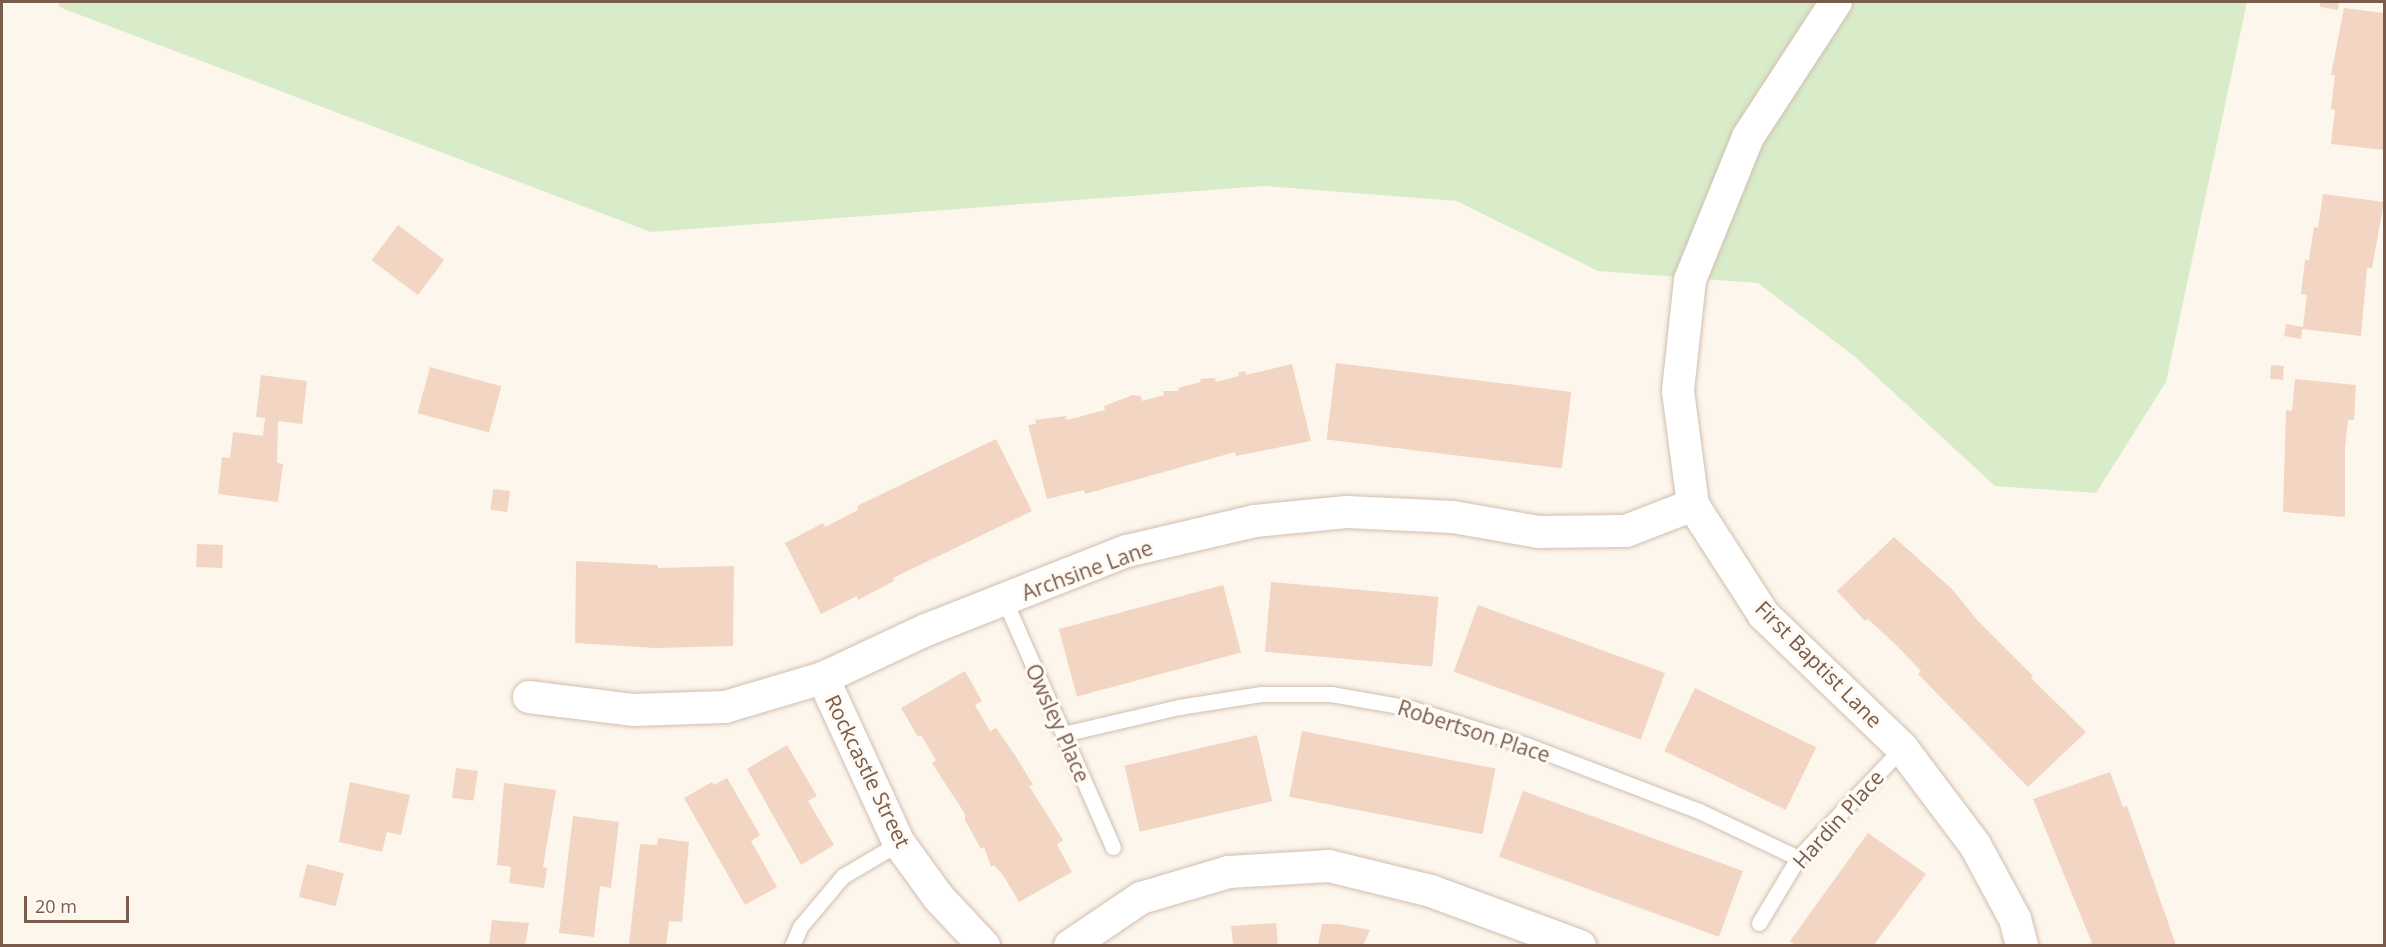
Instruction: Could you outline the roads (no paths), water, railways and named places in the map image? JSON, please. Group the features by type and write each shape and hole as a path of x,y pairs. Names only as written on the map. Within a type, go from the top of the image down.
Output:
{"street":[{"name":"First Baptist Lane","path":"1836,2 1748,137 1690,280 1678,392 1693,505 1764,615 1902,748 1975,845 2015,919 2022,945"},
{"name":"Archsine Lane","path":"529,697 634,710 725,707 823,678 926,630 1127,551 1255,521 1347,512 1453,517 1539,532 1626,531 1693,505"},
{"name":"Rockcastle Street","path":"823,678 899,843 939,898 984,945"},
{"path":"1070,945 1141,898 1229,872 1329,866 1431,891 1580,945"}],"lane":[{"name":"Owsley Place","path":"1004,599 1113,847"},
{"name":"Robertson Place","path":"1063,734 1179,707 1261,694 1353,698 1410,708 1529,746 1697,810 1798,858"},
{"name":"Hardin Place","path":"1759,923 1798,858 1902,748"},
{"path":"792,945 800,927 843,876 899,843"}]}
